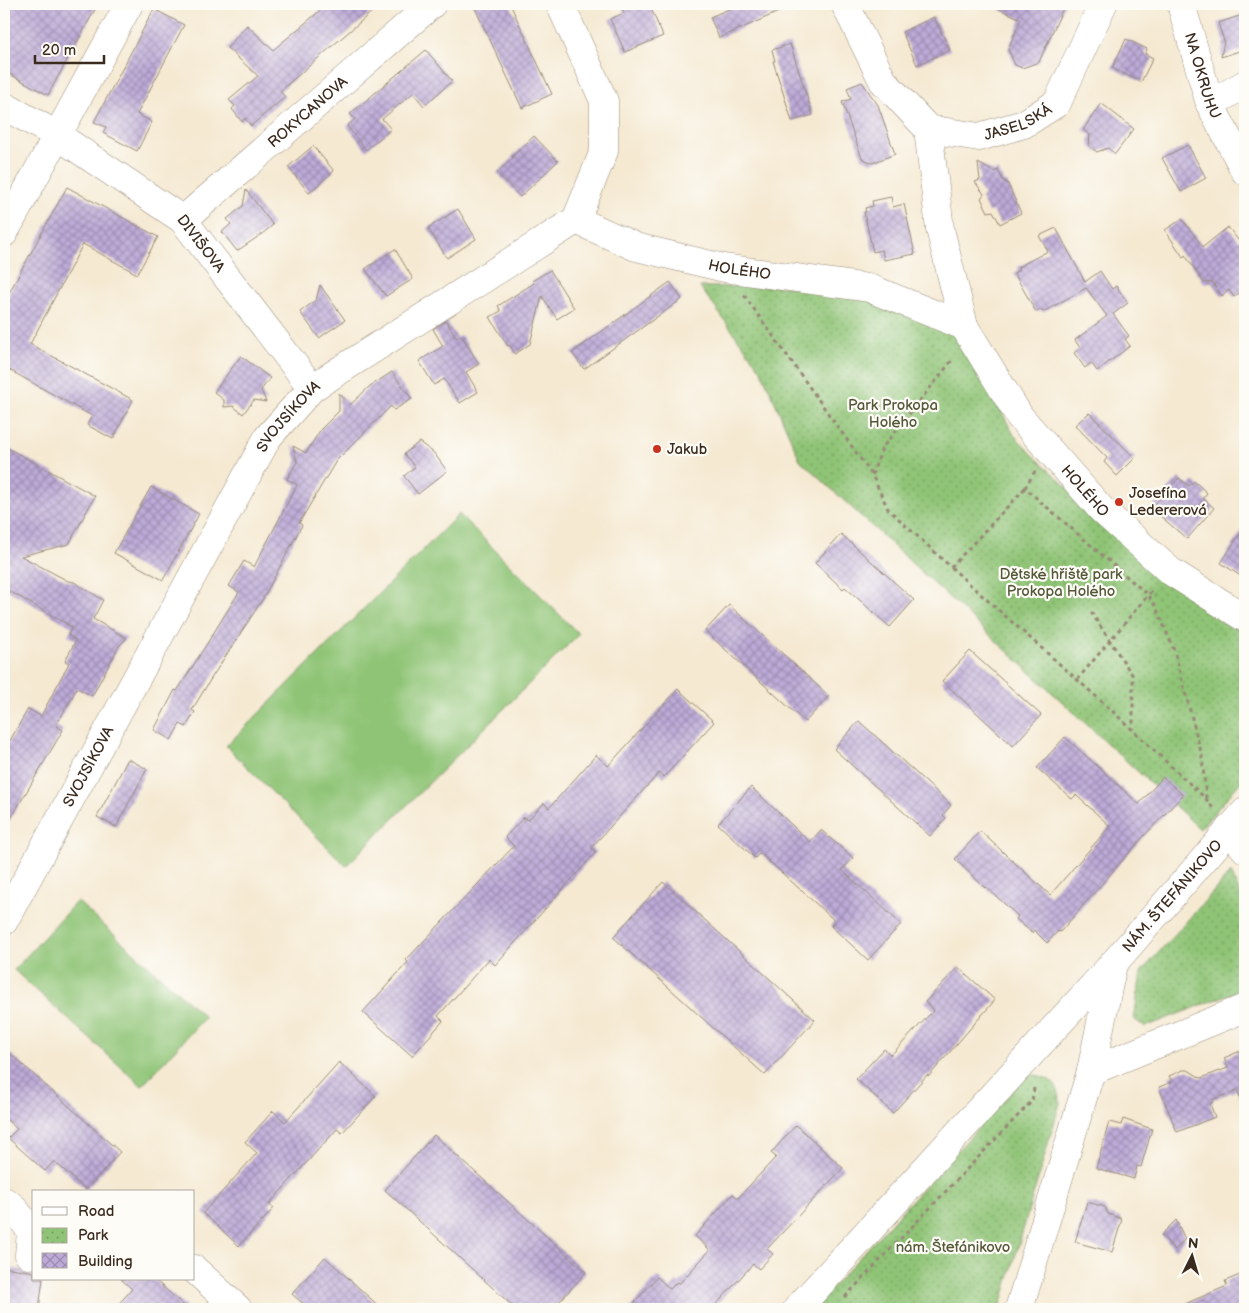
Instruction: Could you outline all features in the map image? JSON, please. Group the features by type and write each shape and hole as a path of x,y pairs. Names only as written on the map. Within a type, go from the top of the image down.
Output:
{"street":[{"path":"4,233 129,4"},
{"name":"ROKYCANOVA","path":"183,220 432,4"},
{"path":"560,4 604,101 604,151 576,220"},
{"path":"846,4 883,81 928,129"},
{"name":"JASELSKÁ","path":"928,129 979,137 1024,124 1057,103 1103,4"},
{"name":"NA OKRUHU","path":"1181,4 1210,104 1245,171"},
{"path":"1210,104 1245,84"},
{"name":"DIVIŠOVA","path":"4,106 57,135 183,220 312,388"},
{"name":"HOLÉHO","path":"928,129 940,229 967,331 1020,416 1102,510 1170,571 1245,618"},
{"name":"HOLÉHO","path":"576,220 636,247 724,268 869,288 967,331"},
{"name":"SVOJSÍKOVA","path":"4,921 268,437 312,388 576,220"},
{"name":"NÁM. ŠTEFÁNIKOVO","path":"797,1309 1113,964 1240,830"},
{"name":"NÁM. ŠTEFÁNIKOVO","path":"1019,1309 1091,1071 1113,964"},
{"path":"1091,1071 1245,1008"},
{"path":"4,1201 13,1207 31,1230 29,1255"},
{"path":"195,1270 238,1309"}],"path":[{"path":"724,268 872,476 888,509 1133,730 1240,830"},
{"path":"872,476 882,448 967,331"},
{"path":"951,567 1025,488 1049,449"},
{"path":"1025,488 1148,595 1156,606 1174,650 1202,756 1206,799"},
{"path":"1077,680 1170,571"},
{"path":"1091,612 1134,676 1133,730"},
{"path":"840,1302 1032,1101 1035,1082"}],"green space":[{"name":"Park Prokopa Holého","path":"772,286 858,291 951,328 965,344 1014,435 1035,457 1146,561 1245,631 1245,777 1200,829 800,460 761,370 700,287"},
{"path":"459,514 579,634 346,866 226,746"},
{"path":"1231,872 1245,907 1245,988 1145,1027 1134,1019 1141,972"},
{"path":"77,901 205,1017 142,1086 14,970"},
{"name":"nám. Štefánikovo","path":"1034,1075 1050,1080 1053,1083 1060,1097 1060,1103 1000,1309 812,1309 1025,1077"}],"building":[{"path":"4,4 98,4 48,95 4,71"},
{"path":"328,4 381,4 280,91 285,97 251,126 245,118 242,122 232,109 235,106 229,100 258,76 227,48 247,25 273,50"},
{"path":"473,4 510,4 552,94 522,108"},
{"path":"620,4 649,4 663,36 625,52 610,19 624,13"},
{"path":"741,4 797,4 719,38 710,17"},
{"path":"988,4 1065,4 1039,62 1022,68 1015,65 1008,49 1021,19"},
{"path":"154,9 184,25 137,114 152,122 137,151 103,133 106,127 94,122"},
{"path":"1245,14 1245,49 1221,57 1224,41 1218,23"},
{"path":"934,17 950,50 917,65 902,32"},
{"path":"1126,39 1147,49 1145,54 1153,58 1141,82 1112,68"},
{"path":"790,44 813,115 792,121 773,61 775,61 772,50"},
{"path":"426,50 452,81 424,106 413,93 382,119 391,129 366,150 347,126 355,119 350,114"},
{"path":"862,82 878,105 895,154 872,163 862,158 842,102 851,99 847,88"},
{"path":"1101,103 1134,129 1115,154 1108,148 1097,152 1089,146 1090,135 1083,130"},
{"path":"534,136 558,161 520,197 497,173"},
{"path":"1188,145 1206,178 1181,192 1162,158"},
{"path":"313,146 334,171 309,193 288,167"},
{"path":"978,163 994,172 998,170 1004,182 1007,182 1021,213 1000,224 993,211 988,212 981,198 984,194 975,182 980,180"},
{"path":"67,187 158,237 137,274 83,244 30,344 133,400 113,439 87,425 92,416 4,367 4,302"},
{"path":"246,190 273,225 237,251 222,232 231,224 227,219 243,206"},
{"path":"891,197 893,207 904,204 915,254 884,260 882,250 873,252 864,212 866,212 865,208 873,206 872,201"},
{"path":"458,209 476,239 447,258 428,228"},
{"path":"1182,219 1203,247 1228,227 1238,240 1245,241 1245,289 1234,297 1229,290 1222,296 1212,282 1204,283 1185,255 1183,257 1165,230"},
{"path":"1056,228 1085,282 1100,271 1112,289 1116,286 1128,303 1113,314 1129,336 1125,339 1130,346 1097,371 1091,363 1085,368 1074,353 1080,348 1075,340 1107,316 1086,288 1043,312 1041,310 1036,312 1014,273 1019,270 1018,267 1048,251 1039,236"},
{"path":"395,249 413,279 386,296 365,269"},
{"path":"550,270 574,308 557,319 542,296 530,344 515,354 490,317 501,311 498,306 534,283 532,281"},
{"path":"670,282 682,299 584,369 572,353"},
{"path":"320,285 345,320 319,338 300,312 316,300"},
{"path":"446,321 457,338 461,335 479,364 466,372 478,392 460,403 444,379 434,385 419,361 443,346 433,329"},
{"path":"241,356 270,378 261,390 266,402 254,400 243,414 233,406 224,407 224,400 214,392"},
{"path":"392,372 412,399 394,410 391,406 336,461 299,523 302,525 264,597 192,710 195,712 186,727 180,724 171,740 154,730 175,690 177,691 239,592 229,586 244,561 254,567 297,485 287,479 297,462 293,446 306,453 321,429 339,411 339,393 350,405 370,386"},
{"path":"1089,413 1135,458 1117,476 1104,462 1107,458 1075,425"},
{"path":"419,442 434,453 447,471 418,494 404,476 415,467 404,454"},
{"path":"4,446 95,496 69,544 21,556 68,581 74,582 103,600 93,619 127,638 119,646 92,696 77,688 56,726 63,730 4,830 4,751 28,709 41,716 69,663 65,661 76,640 68,635 72,627 4,588"},
{"path":"1179,478 1189,486 1194,481 1207,493 1203,498 1214,508 1187,539 1151,508"},
{"path":"151,487 199,514 163,580 114,553"},
{"path":"1245,526 1245,579 1221,563"},
{"path":"841,534 914,600 890,627 845,587 843,589 815,563"},
{"path":"729,605 829,696 805,722 705,631"},
{"path":"970,651 1041,715 1013,746 942,681"},
{"path":"678,689 714,722 664,777 659,773 591,848 596,852 495,965 489,959 438,1016 443,1021 412,1056 363,1012 408,962 406,960 514,846 505,837 524,817 528,820 544,803 549,808 596,755 608,766"},
{"path":"859,721 951,805 943,815 946,818 930,836 834,749"},
{"path":"1065,737 1139,804 1163,777 1183,795 1143,837 1060,932 1058,931 1047,943 1034,930 1032,933 1016,919 1018,916 955,859 980,831 1050,895 1110,826 1076,795 1072,799 1037,768"},
{"path":"128,759 147,769 116,827 97,817"},
{"path":"751,787 810,842 821,830 853,858 842,870 901,924 868,960 831,926 835,921 760,853 755,858 718,824"},
{"path":"663,882 815,1020 765,1075 613,937"},
{"path":"958,967 995,1000 929,1076 927,1075 893,1113 856,1079 884,1049 891,1055 934,1010 925,1002"},
{"path":"4,1048 120,1152 86,1190 54,1161 45,1171 8,1138 17,1129 4,1117"},
{"path":"1245,1049 1245,1109 1237,1090 1212,1100 1213,1102 1210,1104 1215,1117 1177,1132 1159,1087 1172,1082 1169,1076 1183,1070 1188,1070 1201,1078 1228,1068 1224,1058"},
{"path":"339,1062 376,1096 342,1133 337,1129 269,1204 274,1208 239,1246 203,1213 257,1153 245,1142 273,1111 285,1122"},
{"path":"1123,1119 1152,1129 1141,1167 1137,1166 1134,1179 1096,1168 1109,1122 1121,1125"},
{"path":"796,1125 843,1168 767,1249 773,1254 759,1269 753,1264 712,1309 629,1309 657,1277 670,1289 677,1282 679,1284 710,1250 695,1236 733,1194 738,1198 776,1157 771,1153"},
{"path":"434,1135 586,1272 553,1309 516,1309 385,1190"},
{"path":"1087,1202 1105,1207 1108,1214 1122,1219 1112,1252 1075,1242"},
{"path":"1176,1220 1185,1239 1175,1250 1161,1235"},
{"path":"325,1257 382,1309 309,1309 292,1294"},
{"path":"4,1267 32,1272 32,1280 43,1280 39,1309 4,1309"},
{"path":"1245,1273 1245,1309 1173,1309 1227,1286 1225,1281"},
{"path":"122,1280 155,1280 188,1309 114,1309 132,1289"}],"place":[{"name":"Jakub","path":"657,449"},
{"name":"Josefína Ledererová","path":"1119,502"}],"park label":[{"name":"Dětské hřiště park Prokopa Holého","path":"1061,582"}]}
